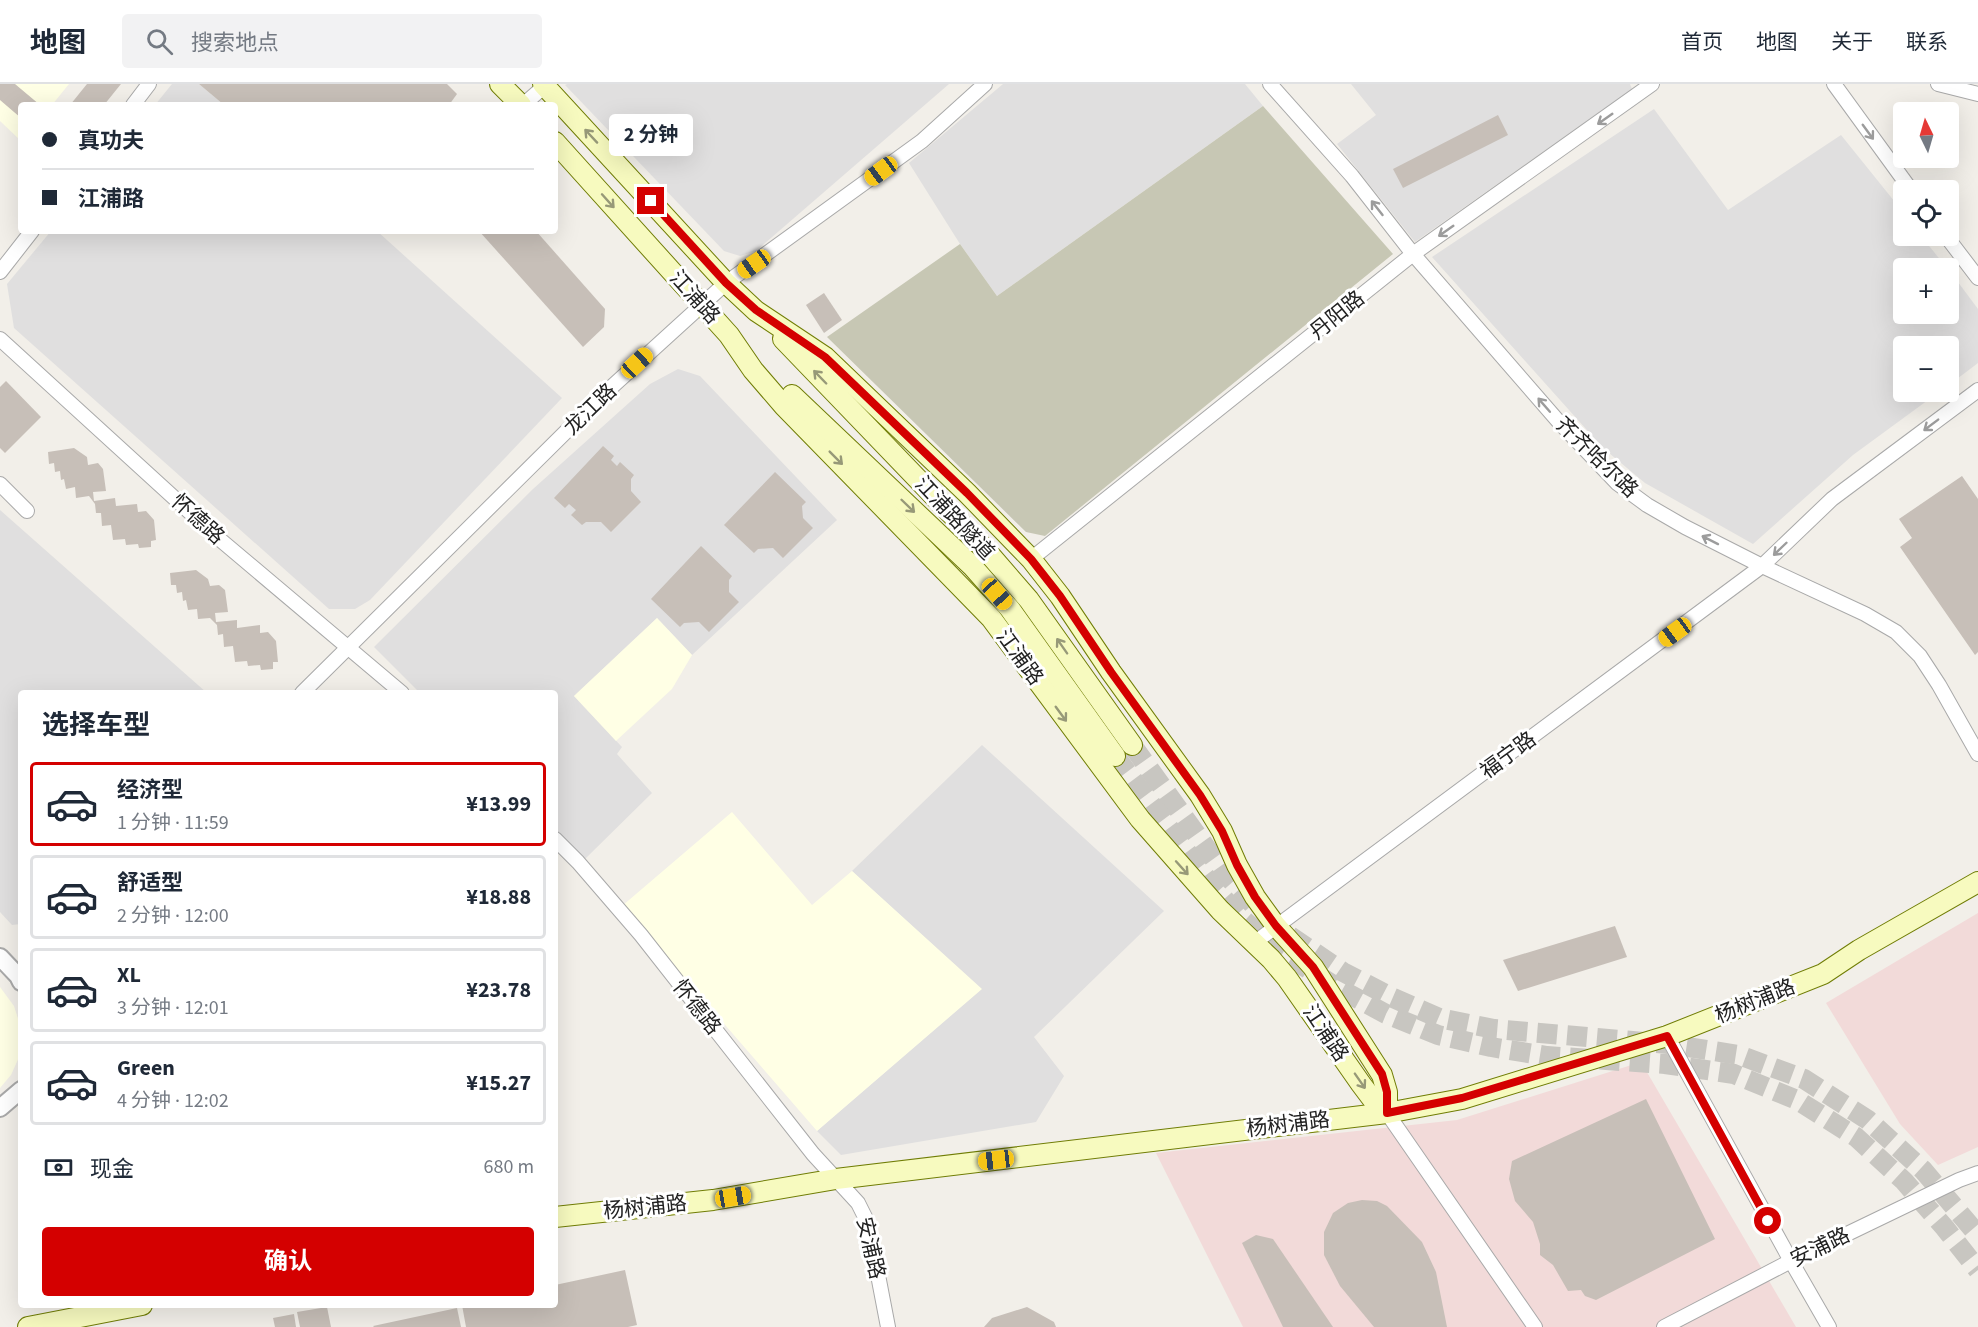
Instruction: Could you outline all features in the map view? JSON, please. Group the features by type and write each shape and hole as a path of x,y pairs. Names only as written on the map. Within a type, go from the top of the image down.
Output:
{"main road":[{"path":"500,84 519,102"},
{"name":"江浦路","path":"545,85 726,283 756,310 825,357 967,493 1031,559 1060,596 1111,672 1200,795 1222,831 1255,897 1276,926 1313,967 1382,1074 1387,1092 1387,1113"},
{"name":"江浦路","path":"558,145 729,335 753,370 784,406 991,618 1140,819 1220,910 1287,978 1361,1084 1387,1113"},
{"name":"江浦路隧道","path":"756,310 984,548 1029,600 1132,745"},
{"name":"江浦路隧道","path":"729,335 972,566 1010,609 1115,756"},
{"name":"杨树浦路","path":"558,1217 713,1200 836,1179 1387,1113 1462,1098 1667,1036 1823,974 1859,950 1978,882"},
{"path":"28,1327 126,1308"}],"street":[{"path":"135,102 149,84"},
{"name":"龙江路","path":"305,690 605,393 700,305 726,283 922,141 985,84"},
{"name":"齐齐哈尔路","path":"1270,84 1352,176 1413,254 1558,421 1617,483 1647,505 1685,527 1865,614 1896,632 1920,656 1978,754"},
{"name":"丹阳路","path":"1031,559 1413,254 1652,84"},
{"path":"1834,84 1904,180"},
{"path":"1938,84 1978,94"},
{"path":"525,102 545,85"},
{"path":"0,272 30,234"},
{"path":"1954,246 1978,278"},
{"name":"怀德路","path":"0,339 217,537 398,690"},
{"name":"福宁路","path":"1254,943 1762,566 1832,499 1978,390"},
{"path":"0,484 27,510"},
{"name":"怀德路","path":"558,842 641,935 813,1154 836,1179"},
{"path":"0,957 18,975"},
{"path":"1667,1036 1829,1327"},
{"path":"0,1108 18,1093"},
{"name":"江浦路","path":"1387,1113 1535,1327"},
{"name":"安浦路","path":"1664,1327 1791,1262 1959,1180 1978,1173"},
{"name":"安浦路","path":"836,1179 865,1213 888,1327"}],"shaded area":[{"path":"0,84 69,84 54,102 18,102 18,138 0,121"},
{"path":"172,84 199,84 220,102 157,102"},
{"path":"949,84 756,251 740,256 724,251 565,85"},
{"path":"1003,84 1245,84 1263,106 997,296 960,244 909,163"},
{"path":"1351,84 1630,84 1632,89 1415,242 1337,144 1376,115"},
{"path":"1263,106 1393,254 1045,536 1026,532 827,337 960,244 997,296"},
{"path":"1654,109 1728,210 1841,135 1893,200 1893,246 1929,246 1939,258 1893,258 1893,324 1959,324 1959,283 1978,309 1978,363 1959,377 1959,336 1893,336 1893,402 1925,402 1853,455 1753,544 1645,483 1603,448 1432,257"},
{"path":"49,234 380,234 562,398 370,600 355,609 329,609 14,328 7,284"},
{"path":"678,369 700,376 837,520 692,655 657,618 574,696 622,747 617,754 652,793 585,859 558,832 558,690 417,690 374,647 533,489 650,384"},
{"path":"0,510 204,690 18,690 18,924 12,925 0,912"},
{"path":"657,618 692,655 672,689 616,741 574,696"},
{"path":"982,745 1164,911 1034,1037 1064,1076 1036,1122 841,1155 817,1131 981,989 852,871"},
{"path":"732,812 812,905 852,871 982,989 817,1131 622,906"},
{"path":"1978,913 1978,1147 1938,1165 1900,1124 1826,1003"},
{"path":"0,987 14,1006 18,1019 18,1059 11,1075 0,1088"},
{"path":"1641,1062 1796,1327 1243,1327 1156,1153 1457,1120"}],"building":[{"path":"0,84 15,84 36,102 18,102 18,115 0,100"},
{"path":"87,84 121,84 106,102 72,102"},
{"path":"199,84 447,84 457,94 451,102 220,102"},
{"path":"1498,115 1508,135 1403,188 1393,169"},
{"path":"482,234 539,234 605,309 604,327 583,347"},
{"path":"824,293 842,320 824,333 806,305"},
{"path":"6,381 41,417 5,453 0,448 0,387"},
{"path":"603,446 614,456 611,460 617,466 620,462 634,475 631,479 631,491 641,502 611,532 601,522 586,522 582,525 571,515 576,510 569,504 565,508 554,498"},
{"path":"74,448 87,457 88,465 98,463 103,469 106,491 93,492 94,501 115,498 116,506 137,504 138,512 146,511 154,520 156,540 151,541 151,547 139,548 138,544 126,545 125,539 113,540 111,525 102,526 101,513 96,513 95,504 89,496 76,498 75,487 66,489 64,479 61,480 60,471 55,472 54,463 49,464 48,452"},
{"path":"775,472 806,502 802,506 803,518 813,528 783,558 773,548 758,549 754,553 724,525"},
{"path":"1962,476 1978,499 1978,652 1975,655 1900,547 1912,538 1899,519"},
{"path":"701,546 732,576 729,580 729,592 739,602 709,632 699,622 684,623 680,627 651,599"},
{"path":"196,570 208,579 210,586 219,585 225,590 228,612 215,613 216,622 237,620 237,628 260,625 260,633 268,632 276,641 278,662 273,662 273,669 261,670 260,665 248,666 247,661 235,662 233,646 224,647 223,634 218,635 217,625 210,618 198,619 197,609 188,610 186,600 183,601 182,592 177,593 176,585 171,585 170,573"},
{"path":"1615,926 1627,957 1518,991 1503,960"},
{"path":"1646,1099 1715,1239 1596,1300 1585,1296 1581,1290 1568,1291 1553,1265 1540,1255 1540,1244 1533,1222 1515,1201 1509,1179 1512,1161"},
{"path":"1362,1200 1377,1201 1387,1206 1422,1242 1436,1272 1447,1327 1374,1327 1340,1286 1324,1255 1324,1232 1333,1213 1348,1203"},
{"path":"1256,1235 1273,1239 1333,1327 1283,1327 1242,1243"},
{"path":"625,1270 637,1325 628,1327 466,1327 463,1308 558,1308 558,1284"},
{"path":"1027,1307 1054,1322 1056,1327 984,1327 992,1318"},
{"path":"327,1308 331,1327 300,1327 297,1312"},
{"path":"457,1308 461,1327 373,1326"},
{"path":"294,1314 296,1327 275,1327 273,1318"}],"tunnel":[{"path":"1132,745 1222,870 1258,910"},
{"path":"1115,756 1210,883 1240,917 1275,948 1338,988 1386,1014 1438,1035 1547,1056 1665,1064 1734,1074 1797,1100 1856,1137 1904,1181 1978,1270"},
{"path":"1290,936 1343,972 1391,997 1439,1018 1494,1029 1668,1044 1739,1055 1804,1079 1868,1120 1923,1170 1978,1235"}],"route":[{"path":"651,201 726,283 756,310 825,357 967,493 1031,559 1060,596 1111,672 1200,795 1222,831 1255,897 1276,926 1313,967 1382,1074 1387,1092 1387,1113 1462,1098 1667,1036 1768,1221"}]}
